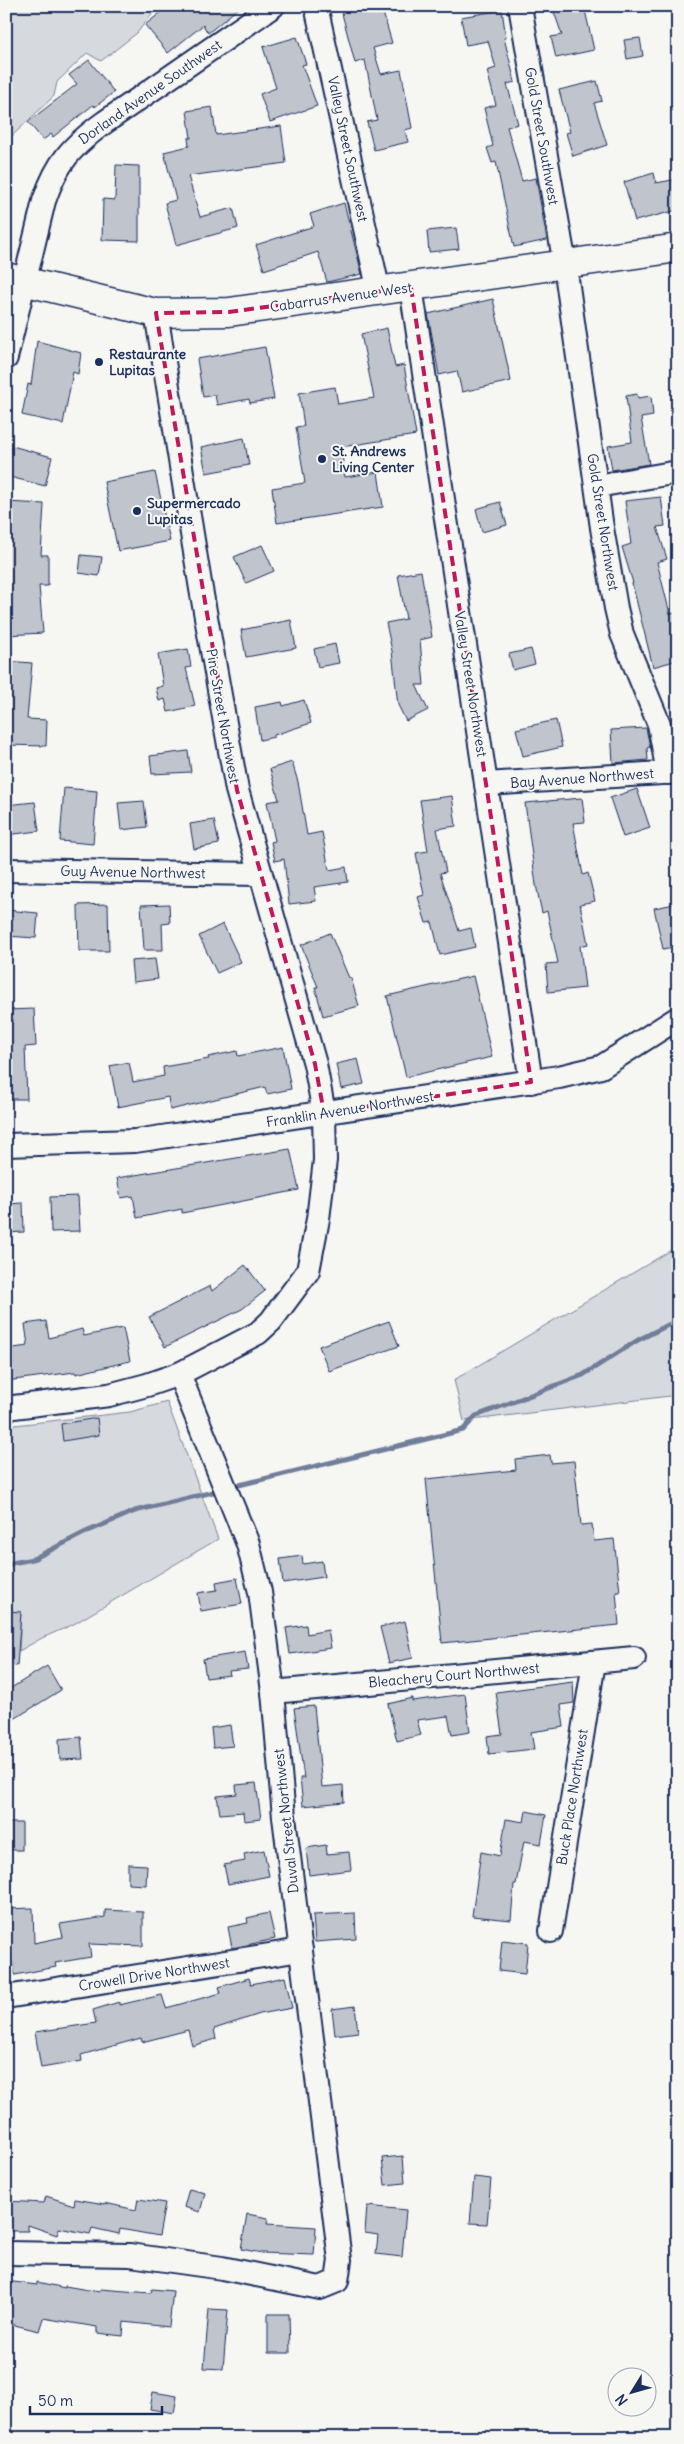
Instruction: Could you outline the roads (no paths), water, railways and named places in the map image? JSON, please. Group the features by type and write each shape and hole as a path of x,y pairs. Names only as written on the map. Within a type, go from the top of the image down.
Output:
{"main road":[{"name":"Cabarrus Avenue West","path":"16,279 156,313 229,312 678,248"}],"street":[{"name":"Dorland Avenue Southwest","path":"6,358 16,279 57,167 82,138 273,6"},
{"name":"Valley Street Southwest","path":"316,6 379,292"},
{"name":"Gold Street Southwest","path":"520,6 565,265"},
{"name":"Gold Street Northwest","path":"565,265 602,528 622,634 659,724 673,772"},
{"name":"Valley Street Northwest","path":"411,287 531,1082"},
{"name":"Pine Street Northwest","path":"6,1408 109,1395 147,1385 179,1374 258,1333 271,1322 308,1271 318,1219 324,1160 324,1112 315,1064 236,790 156,313"},
{"path":"597,486 678,472"},
{"name":"Bay Avenue Northwest","path":"486,784 673,772"},
{"name":"Guy Avenue Northwest","path":"6,870 260,874"},
{"name":"Franklin Avenue Northwest","path":"6,1145 135,1141 531,1082 601,1067 678,1018"},
{"name":"Duval Street Northwest","path":"6,2253 130,2255 222,2268 320,2288 337,2281 340,2260 284,1817 273,1692 260,1592 248,1544 179,1374"},
{"name":"Bleachery Court Northwest","path":"273,1692 634,1658"},
{"name":"Buck Place Northwest","path":"551,1931 594,1662"},
{"name":"Crowell Drive Northwest","path":"6,1997 301,1950"}],"waterway":[{"path":"231,1487 463,1430 476,1416 583,1375 638,1340 678,1320"},
{"path":"6,1567 12,1563 33,1559 86,1532 135,1511 221,1490"}],"place":[{"name":"Restaurante Lupitas","path":"99,362"},
{"name":"St. Andrews Living Center","path":"322,459"},
{"name":"Supermercado Lupitas","path":"137,511"}]}
